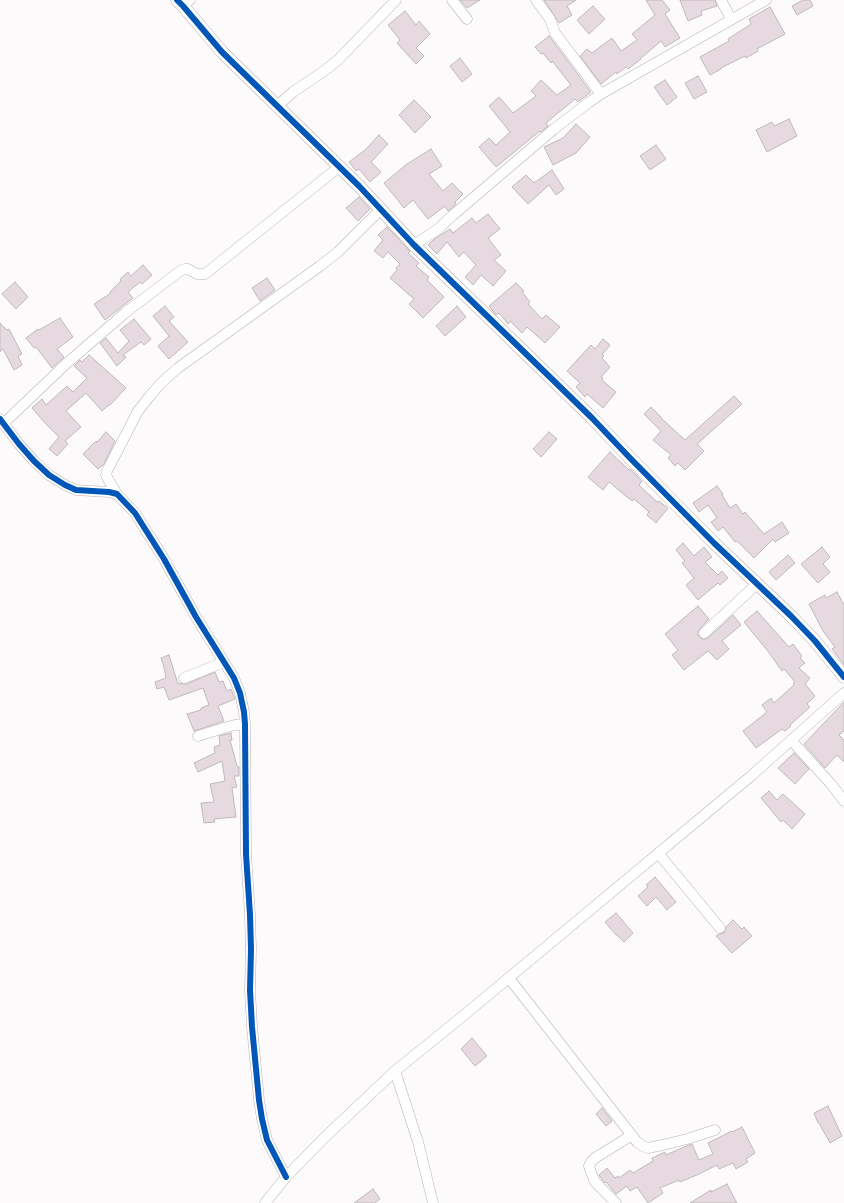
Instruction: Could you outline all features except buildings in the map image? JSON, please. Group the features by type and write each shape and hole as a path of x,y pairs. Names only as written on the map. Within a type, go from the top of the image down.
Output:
{"street":[{"path":"277,106 293,92 338,60 396,0"},
{"path":"452,0 467,19"},
{"path":"536,0 550,19 555,33 602,94"},
{"path":"721,0 731,19"},
{"path":"414,245 438,229 559,125 602,94 766,0"},
{"path":"183,2 222,52 339,167 414,245 592,418 714,543 803,628 844,677"},
{"path":"117,494 109,492 76,490 49,475 34,461 2,421 125,313 180,271 188,269 197,274 205,274 339,167"},
{"path":"286,1177 267,1140 262,1119 252,1027 250,990 250,915 246,854 245,724 240,693 234,678 196,617 160,552 135,513 117,494 106,475 138,411 161,383 178,368 326,262 380,210"},
{"path":"704,633 757,584"},
{"path":"184,678 224,662"},
{"path":"265,1203 286,1177 325,1137 395,1071 751,776 844,693"},
{"path":"198,736 227,726 245,724"},
{"path":"791,740 831,784 844,801"},
{"path":"658,853 720,928"},
{"path":"509,978 637,1142 642,1146 648,1148 687,1139 715,1130"},
{"path":"395,1071 418,1142 433,1203"},
{"path":"616,1203 595,1182 589,1166 595,1158 632,1135"}],"cycle path":[{"path":"177,0 222,52 359,186 414,245 592,418 714,543 791,616 815,641 844,677"},
{"path":"0,419 19,444 49,475 76,490 109,492 117,494 135,513 164,559 196,617 234,678 240,693 245,724 246,854 250,915 250,990 252,1027 262,1119 267,1140 286,1177"}]}
